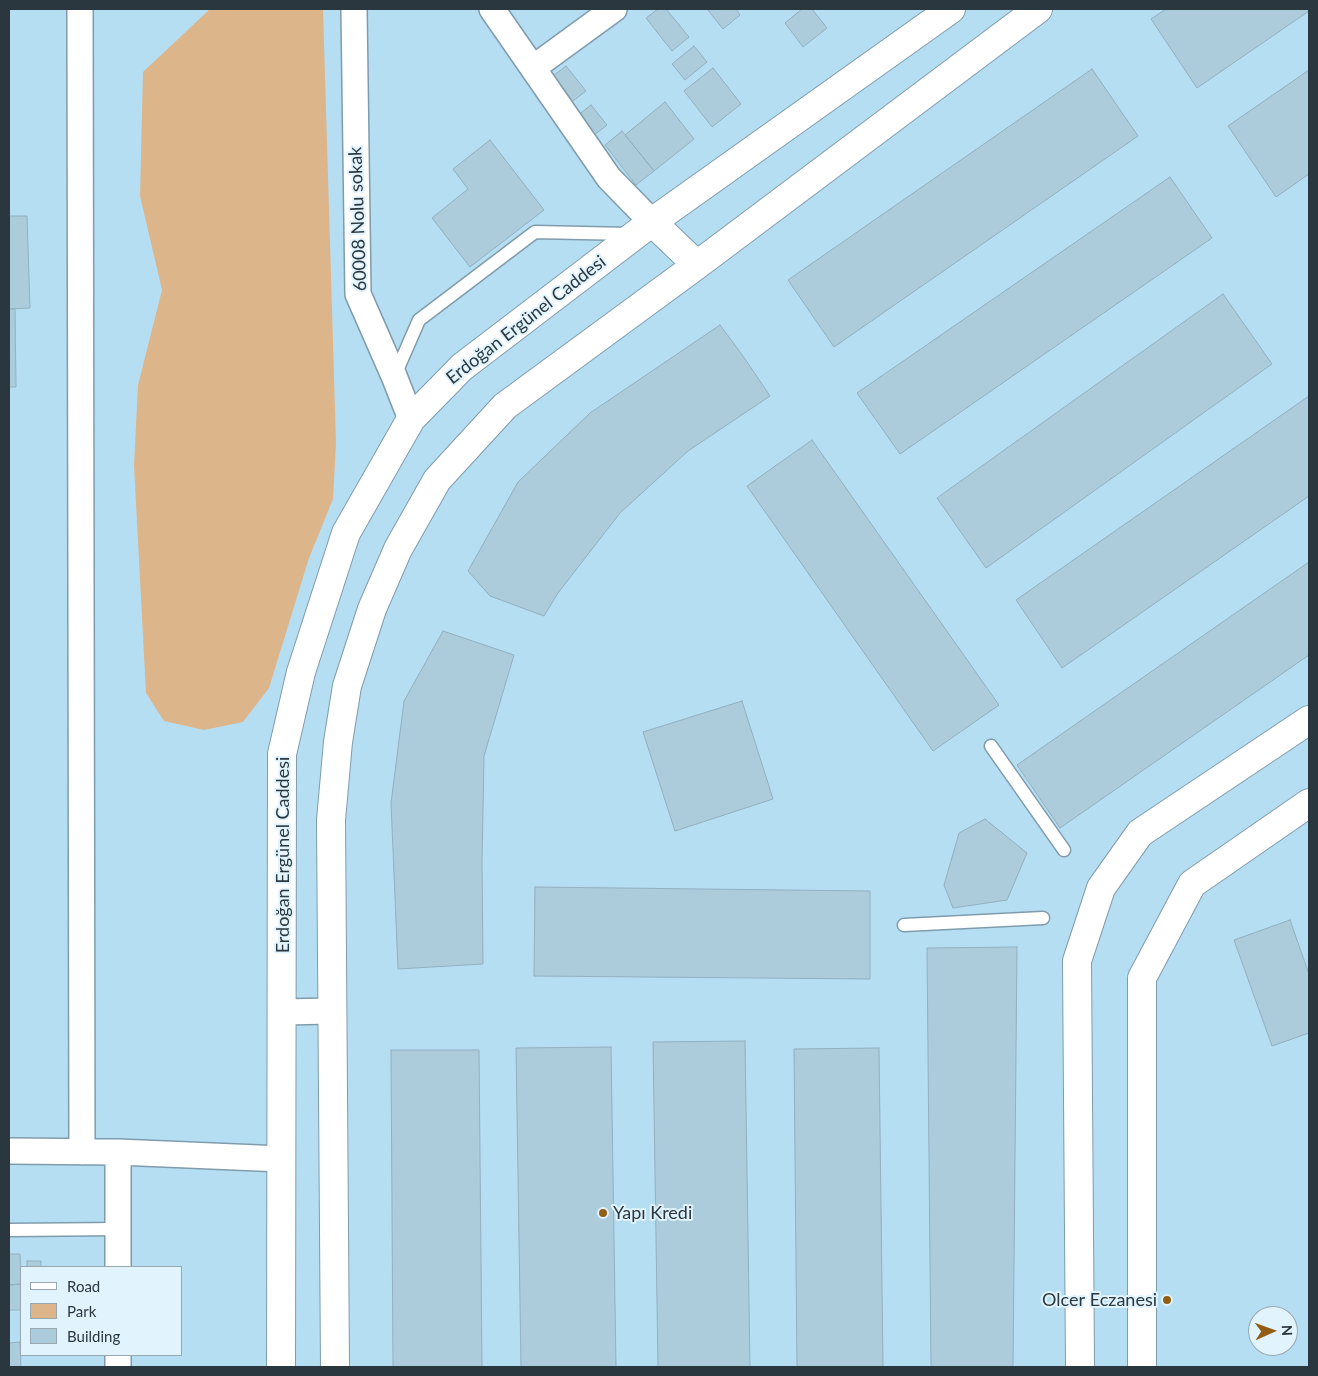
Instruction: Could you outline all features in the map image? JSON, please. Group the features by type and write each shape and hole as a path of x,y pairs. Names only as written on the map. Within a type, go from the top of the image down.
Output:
{"main road":[{"name":"Erdoğan Ergünel Caddesi","path":"281,1367 282,754 300,672 346,533 411,419 462,366 644,228 951,9"},
{"path":"335,1367 331,820 338,742 347,686 372,609 398,549 437,480 505,406 697,265 1038,9"},
{"path":"644,228 697,265"},
{"path":"1080,1367 1076,961 1101,888 1140,833 1309,720"},
{"path":"1142,1367 1142,978 1192,884 1309,803"}],"street":[{"path":"80,9 82,1152"},
{"name":"60008 Nolu sokak","path":"354,9 358,294 411,419"},
{"path":"492,9 644,228"},
{"path":"533,68 614,9"},
{"path":"282,1012 332,1011"},
{"path":"9,1151 118,1152 282,1158"},
{"path":"118,1152 118,1266"}],"lane":[{"path":"394,376 419,320 535,232 644,228"},
{"path":"990,746 1064,850"},
{"path":"904,924 1043,918"},
{"path":"9,1230 118,1229"}],"shaded area":[{"path":"9,9 1309,9 1309,1367 9,1367"}],"green space":[{"path":"210,9 323,9 336,443 333,499 309,558 269,688 243,722 204,730 164,721 146,693 134,465 138,385 162,290 140,196 143,72"}],"building":[{"path":"658,9 666,9 689,37 672,51 646,18"},
{"path":"707,9 736,9 740,15 723,29"},
{"path":"802,9 812,9 827,28 803,47 785,23"},
{"path":"1166,9 1309,9 1309,11 1197,88 1151,19"},
{"path":"694,46 707,62 685,80 672,64"},
{"path":"566,66 586,91 569,104 549,79"},
{"path":"713,68 741,104 712,127 684,91"},
{"path":"1092,69 1138,136 834,347 788,280"},
{"path":"1309,70 1309,174 1276,197 1228,126"},
{"path":"665,102 694,139 654,171 625,135"},
{"path":"591,105 607,125 593,136 577,116"},
{"path":"622,131 654,171 636,185 605,145"},
{"path":"490,140 544,210 470,267 432,218 468,189 453,169"},
{"path":"1170,177 1212,238 900,454 857,393"},
{"path":"9,216 27,216 30,308 9,309"},
{"path":"1223,294 1272,364 986,568 937,498"},
{"path":"9,309 15,309 16,387 9,387"},
{"path":"720,325 770,396 688,451 620,513 558,593 544,616 490,596 468,571 518,482 590,413"},
{"path":"1309,396 1309,496 1062,668 1016,600"},
{"path":"812,440 999,705 933,751 747,486"},
{"path":"1309,562 1309,655 1060,828 1017,765"},
{"path":"443,631 514,655 484,756 483,964 398,969 391,803 404,701"},
{"path":"742,701 773,799 675,831 643,732"},
{"path":"985,819 1027,853 1007,900 953,908 944,885 959,833"},
{"path":"535,887 870,891 870,979 534,976"},
{"path":"1290,920 1309,974 1309,1033 1272,1046 1234,940"},
{"path":"1017,947 1013,1367 931,1367 927,948"},
{"path":"745,1041 750,1367 658,1367 653,1042"},
{"path":"611,1047 616,1367 521,1367 516,1048"},
{"path":"879,1048 883,1367 797,1367 794,1049"},
{"path":"391,1050 479,1050 482,1367 393,1367"},
{"path":"9,1254 20,1254 20,1284 9,1285"},
{"path":"27,1261 41,1261 41,1266 27,1266"},
{"path":"20,1284 20,1310 9,1310 9,1285"},
{"path":"20,1342 21,1367 9,1367 9,1343"}],"place":[{"name":"Yapı Kredi","path":"603,1213"},
{"name":"Olcer Eczanesi","path":"1167,1300"}]}
